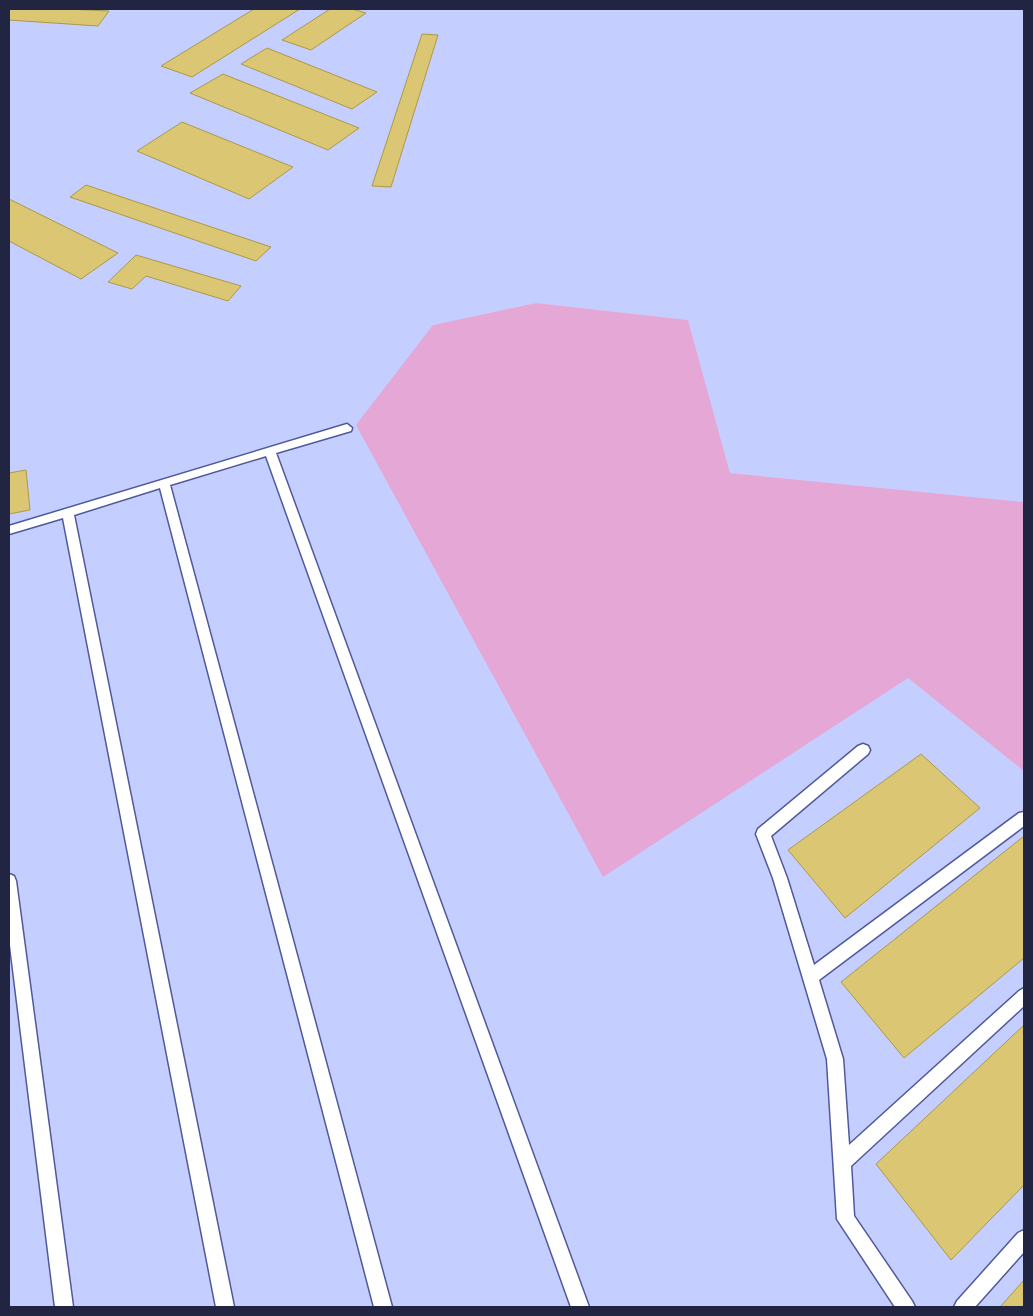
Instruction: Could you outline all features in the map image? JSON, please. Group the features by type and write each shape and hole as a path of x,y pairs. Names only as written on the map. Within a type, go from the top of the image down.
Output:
{"lane":[{"path":"9,530 347,428"},
{"path":"270,450 580,1307"},
{"path":"164,483 383,1307"},
{"path":"68,512 225,1307"},
{"path":"863,750 763,834 780,878 835,1059 846,1219 906,1307"},
{"path":"810,977 1024,818"},
{"path":"9,881 64,1307"},
{"path":"842,1163 1024,996"},
{"path":"963,1307 1024,1239"}],"shaded area":[{"path":"9,9 1024,9 1024,502 730,473 688,320 536,303 433,325 891,610 1024,709 1024,1307 9,1307"},
{"path":"536,303 688,320 730,473 1024,502 1024,771 908,678 603,877 356,425 433,325"}],"building":[{"path":"9,9 109,11 98,26 9,20"},
{"path":"254,9 300,9 192,77 161,66"},
{"path":"330,9 352,9 366,13 311,50 282,40"},
{"path":"422,34 438,35 391,187 372,186"},
{"path":"267,48 377,92 352,109 241,64"},
{"path":"223,74 359,128 328,150 190,93"},
{"path":"182,122 293,167 249,199 137,151"},
{"path":"86,185 271,247 256,261 70,197"},
{"path":"9,199 118,253 81,279 9,241"},
{"path":"136,255 241,286 228,301 146,276 132,289 108,282"},
{"path":"26,470 30,510 9,514 9,473"},
{"path":"921,754 980,808 845,918 788,850"},
{"path":"1024,836 1024,958 904,1058 841,982"},
{"path":"1024,1025 1024,1185 951,1260 876,1164"},
{"path":"1024,1280 1024,1307 1000,1307"}]}
